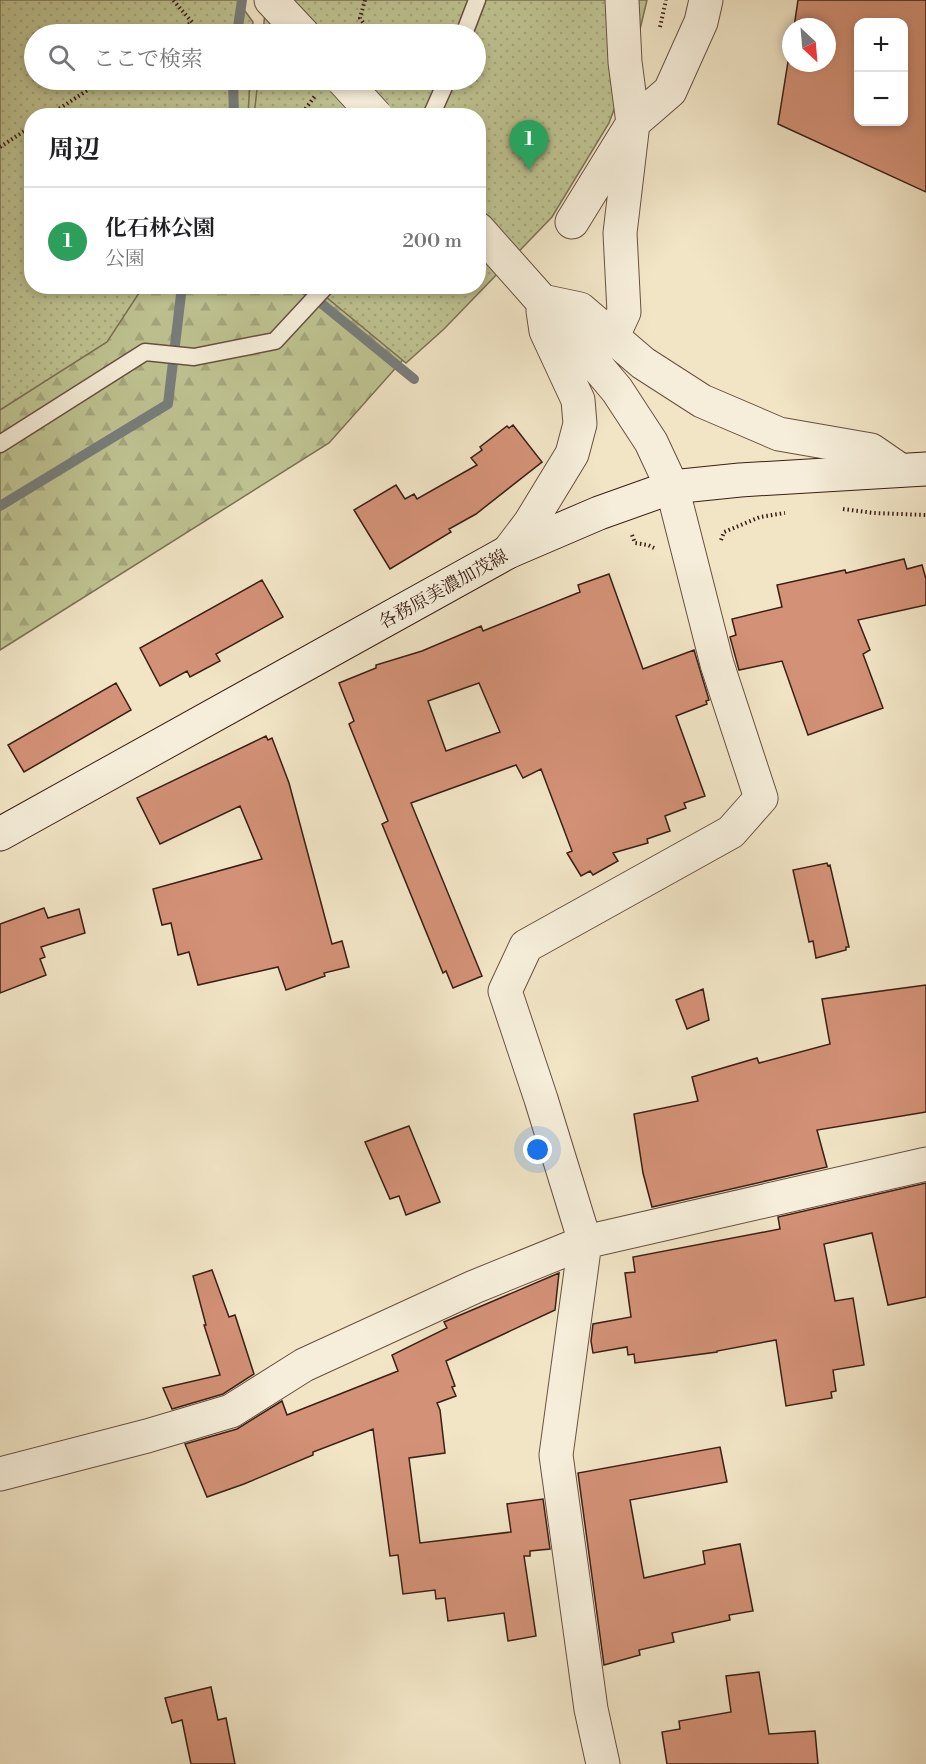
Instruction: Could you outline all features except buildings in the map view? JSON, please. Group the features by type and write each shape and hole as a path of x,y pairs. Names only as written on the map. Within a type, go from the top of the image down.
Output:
{"street":[{"path":"272,0 294,24"},
{"path":"612,338 624,312 620,233 633,123 625,63 622,0"},
{"path":"572,222 633,123 670,91 701,22 706,0"},
{"path":"352,90 369,108"},
{"path":"488,240 617,390 651,442 672,487 717,664 761,798 731,832 526,946 505,991 542,1099 585,1242 556,1455 591,1709 603,1764"},
{"path":"542,301 580,309 643,363 702,401 779,434 871,450 913,469"},
{"path":"508,552 530,523 572,454 580,424 578,400 546,331 542,301"},
{"name":"各務原美濃加茂線","path":"0,834 508,552 599,513 672,487 740,480 913,469"},
{"path":"0,1474 147,1436 231,1411 304,1365 474,1287 585,1242 926,1164"}],"lane":[{"path":"468,24 477,0"},
{"path":"435,108 443,90"},
{"path":"0,444 145,352 194,357 275,341 319,294"}],"path":[{"path":"173,0 192,22 189,24"},
{"path":"364,24 360,18 365,0"},
{"path":"60,108 88,90"},
{"path":"0,147 24,131"},
{"path":"836,508 874,513 926,515"},
{"path":"718,548 724,532 760,517 793,512"}],"green space":[{"path":"0,0 237,0 253,24 24,24 24,90 249,90 248,108 24,108 24,294 138,294 107,342 0,410"},
{"path":"266,0 647,0 633,59 609,123 552,217 486,285 486,108 255,108 257,90 486,90 486,24 264,24"},
{"path":"24,46 24,90 291,90 307,108 24,108 24,294 461,294 329,443 0,650 0,74"},
{"path":"322,294 478,294 444,329 406,363"}],"waterway":[{"path":"238,24 242,0"},
{"path":"233,90 234,108"},
{"path":"0,506 168,404 181,294"},
{"path":"310,294 414,379"}],"place":[{"name":"化石林公園","path":"529,170"}]}
